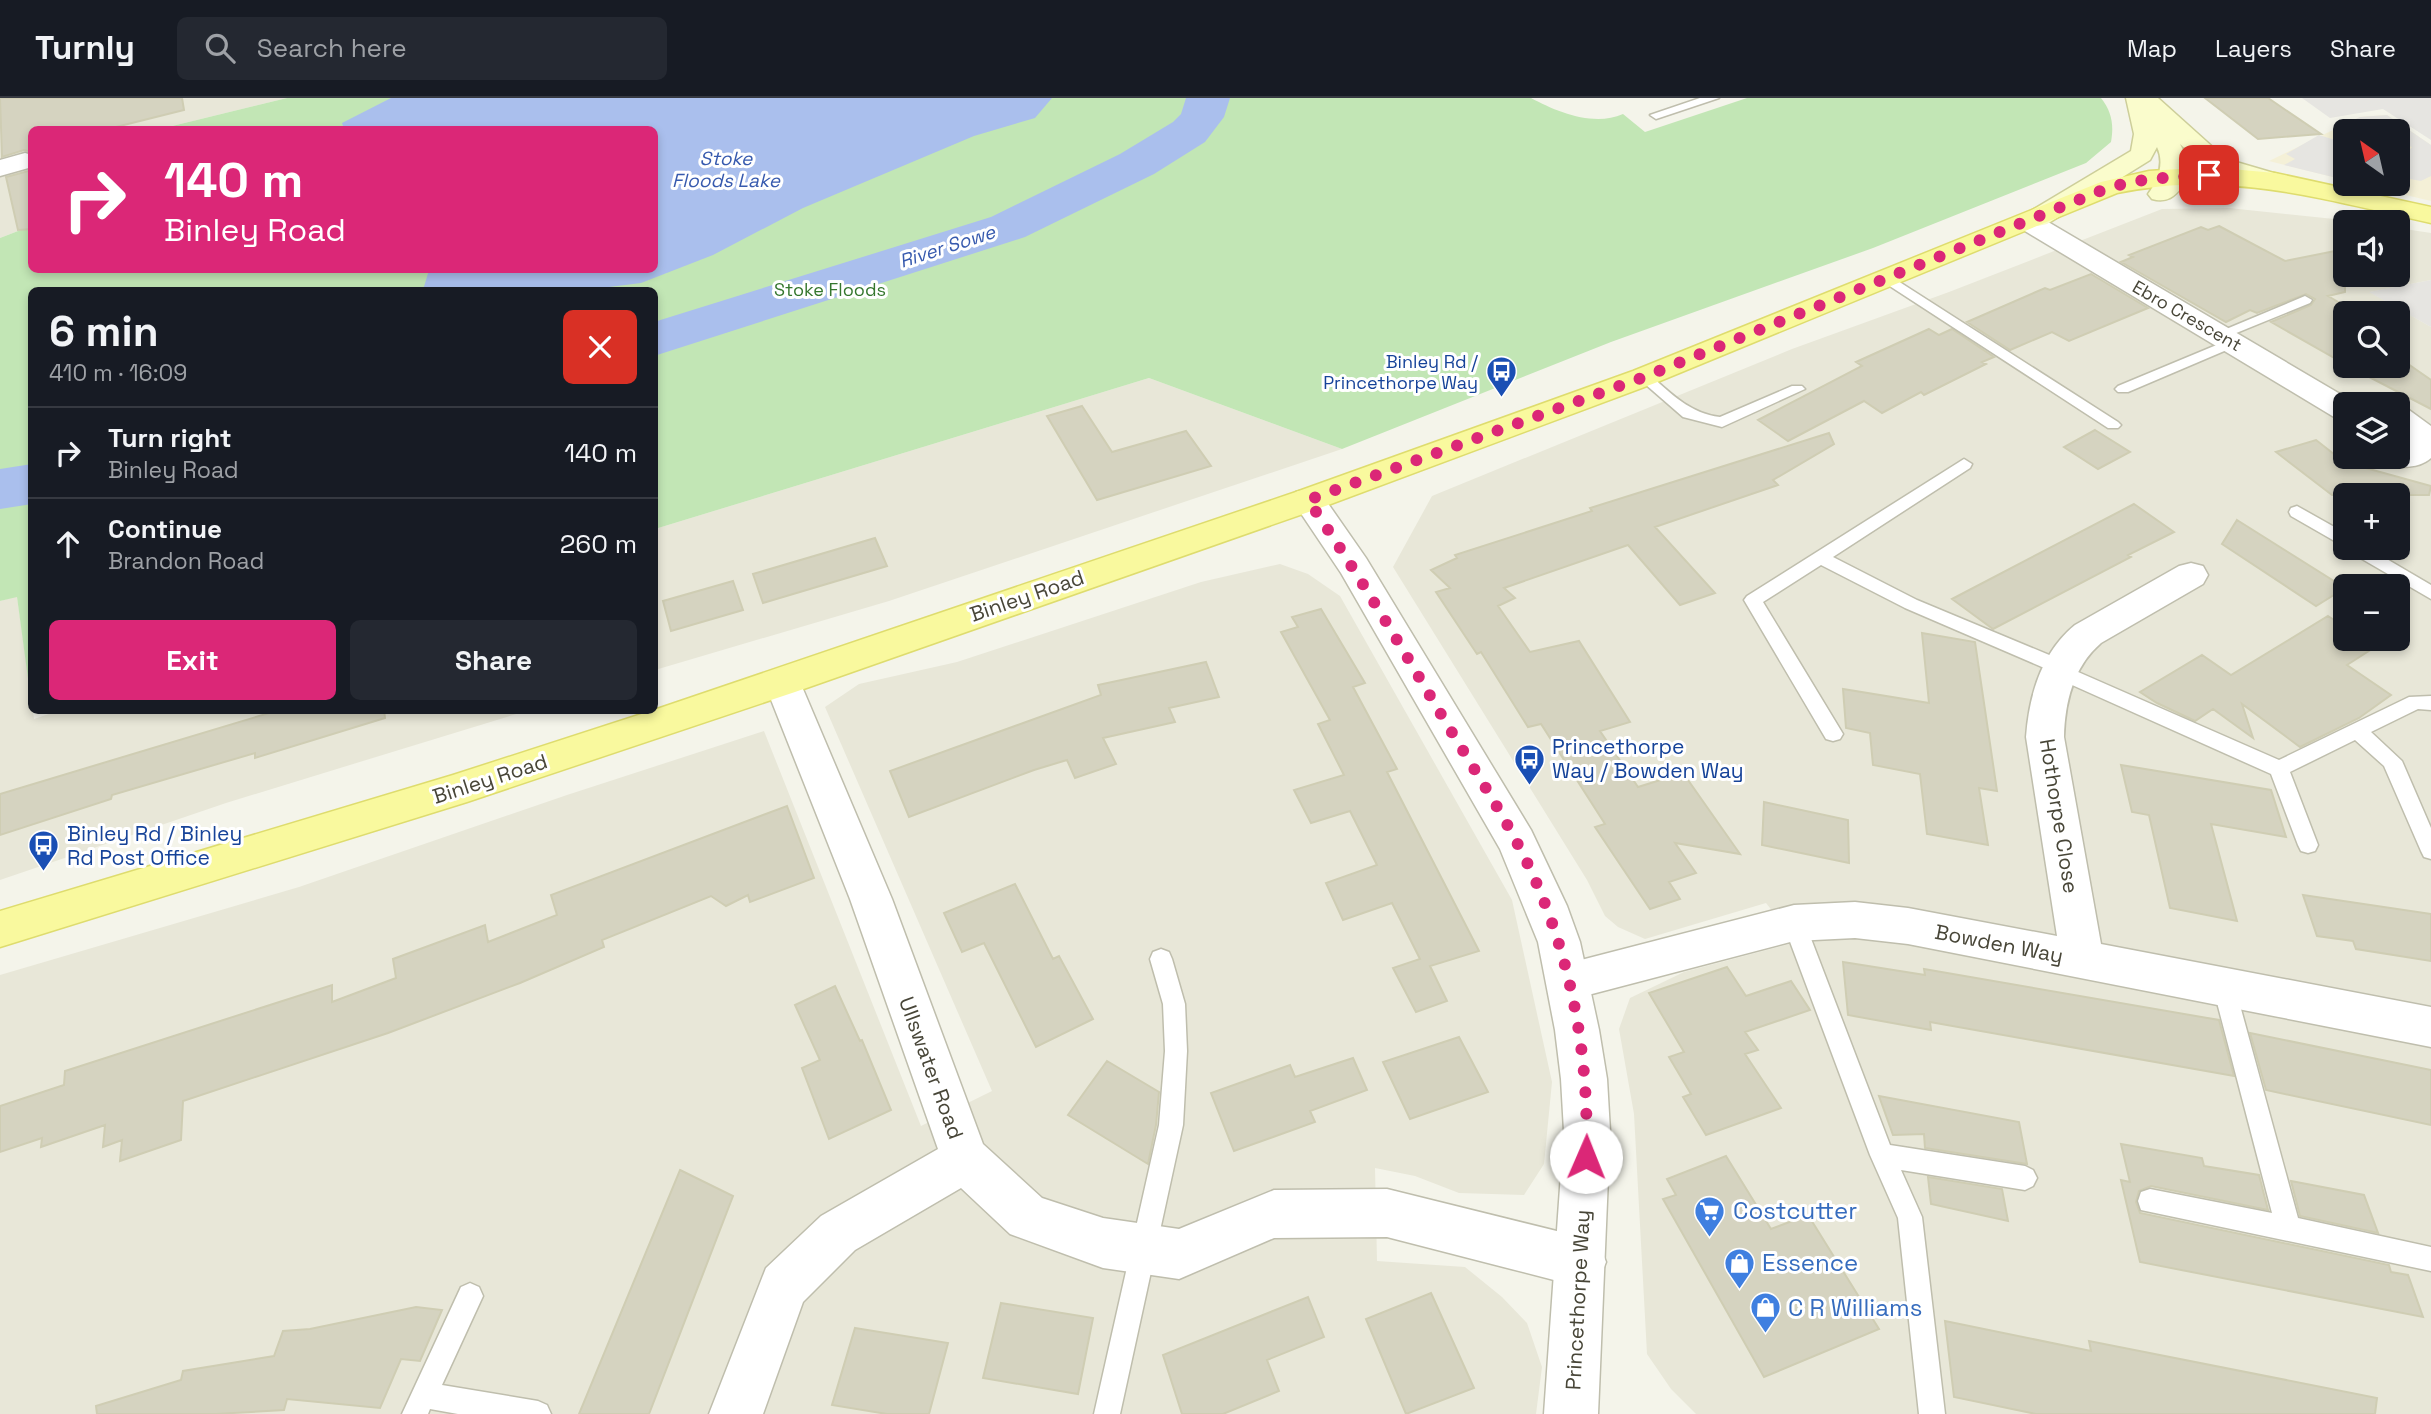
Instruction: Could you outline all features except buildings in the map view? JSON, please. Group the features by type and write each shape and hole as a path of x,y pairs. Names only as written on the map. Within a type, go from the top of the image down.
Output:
{"main road":[{"path":"2034,220 2141,155 2147,130 2142,98"},
{"path":"2142,98 2217,164 2344,198 2431,215"},
{"path":"2142,98 2172,152 2167,186"},
{"path":"2141,155 2167,186"},
{"path":"2167,186 2209,175 2275,181"},
{"name":"Binley Road","path":"0,929 453,791 782,682 1308,500 1644,377 2034,220 2130,198 2167,186 2208,192 2344,198"}],"street":[{"path":"0,168 24,161"},
{"name":"Ebro Crescent","path":"2034,220 2333,405"},
{"path":"2410,425 2419,431 2426,446 2410,456"},
{"name":"Princethorpe Way","path":"1308,500 1354,566 1517,842 1546,906 1569,981 1583,1066 1586,1118 1581,1262 1571,1414"},
{"name":"Hothorpe Close","path":"2082,960 2045,737 2049,696 2059,669 2076,644 2088,634 2191,575"},
{"name":"Ullswater Road","path":"736,1414 784,1286 838,1233 965,1159 871,899 782,682"},
{"name":"Bowden Way","path":"1569,981 1794,923 1880,922 2431,1027"},
{"path":"965,1159 1027,1217 1103,1243 1179,1254 1274,1214 1387,1213 1581,1262"}],"lane":[{"path":"1656,115 1713,98"},
{"path":"1887,278 2113,425"},
{"path":"2123,388 2305,300"},
{"path":"1644,377 1686,414 1711,422 1722,422 1797,389"},
{"path":"1833,734 1753,600 1964,464"},
{"path":"2297,512 2333,534"},
{"path":"1820,556 1911,604 2279,769 2308,845"},
{"path":"2376,560 2431,593"},
{"path":"2279,769 2416,702 2431,703"},
{"path":"2357,731 2392,761 2431,851"},
{"path":"1794,923 1882,1155 1910,1217 1932,1414"},
{"path":"1107,1414 1171,1125 1175,1064 1174,1004 1161,958"},
{"path":"2224,987 2288,1228"},
{"path":"1882,1155 2025,1178"},
{"path":"2150,1201 2431,1259"},
{"path":"470,1296 419,1405 538,1414"}],"shaded area":[{"path":"0,98 287,98 172,126 28,126 28,157 0,164"},
{"path":"2302,98 2431,98 2431,140 2410,126 2410,119 2398,119 2383,109 2330,118"},
{"path":"2387,115 2393,119 2356,119"},
{"path":"2387,115 2393,119 2356,119"},
{"path":"2333,130 2333,177 2269,161"},
{"path":"2410,131 2431,145 2431,201 2410,196"},
{"path":"2410,131 2431,145 2431,176 2421,181 2410,179"},
{"path":"2319,135 2333,139 2333,177 2284,165 2295,159 2286,154"},
{"path":"28,167 28,227 0,238 0,174"},
{"path":"2229,208 2333,219 2333,287 2395,287 2370,292 2386,301 2333,301 2333,378 2410,378 2410,315 2431,327 2431,1414 1696,1414 1671,1389 1647,1354 1634,1114 1619,1029 1630,998 1684,972 1797,942 1766,903 1645,939 1618,927 1605,916 1587,880 1393,567 1432,496 1792,349 1949,292 2162,209"},
{"path":"2410,230 2431,233 2431,280 2410,284"},
{"path":"2431,280 2431,327 2410,315 2410,301 2385,301 2369,292 2410,287 2410,284"},
{"path":"1149,378 1342,449 889,601 658,669 658,528"},
{"path":"1280,564 1308,574 1340,596 1512,900 1552,1082 1544,1164 1524,1195 1459,1193 1415,1176 1375,1168 1377,1261 1465,1267 1502,1297 1527,1323 1542,1367 1536,1414 0,1414 0,975 299,887 764,731 921,1126 992,1091 825,707 859,684 957,662 1201,582"},
{"path":"17,596 28,676 28,714 33,714 34,719 49,714 516,714 226,803 0,880 0,601"}],"green space":[{"name":"Stoke Floods","path":"287,98 1531,98 1576,116 1600,119 1623,114 1645,132 1747,98 2101,98 2110,114 2112,130 2111,142 2086,163 1873,248 1611,342 1342,449 1149,378 658,528 658,287 28,287 28,679 17,597 0,601 0,238 28,227 28,273 658,273 658,126 172,126"}],"water":[{"name":"Stoke Floods Lake","path":"391,98 1052,98 1035,118 974,136 803,208 713,255 641,283 609,287 424,287 428,273 658,273 658,126 343,126 342,123"}],"waterway":[{"name":"River Sowe","path":"658,339 1008,227 1137,164 1189,132 1202,117 1208,98"},
{"name":"River Sowe","path":"0,489 28,485"}],"place":[{"name":"Binley Rd / Princethorpe Way","path":"1501,399"},
{"name":"Princethorpe Way / Bowden Way","path":"1529,786"},
{"name":"Binley Rd / Binley Rd Post Office","path":"44,873"},
{"name":"Costcutter","path":"1710,1238"},
{"name":"Essence","path":"1739,1290"},
{"name":"C R Williams","path":"1765,1335"}],"route":[{"path":"1586,1157 1584,1079 1569,981 1559,943 1532,872 1517,842 1354,566 1308,500 1644,377 2110,187 2148,179 2209,175"}]}
